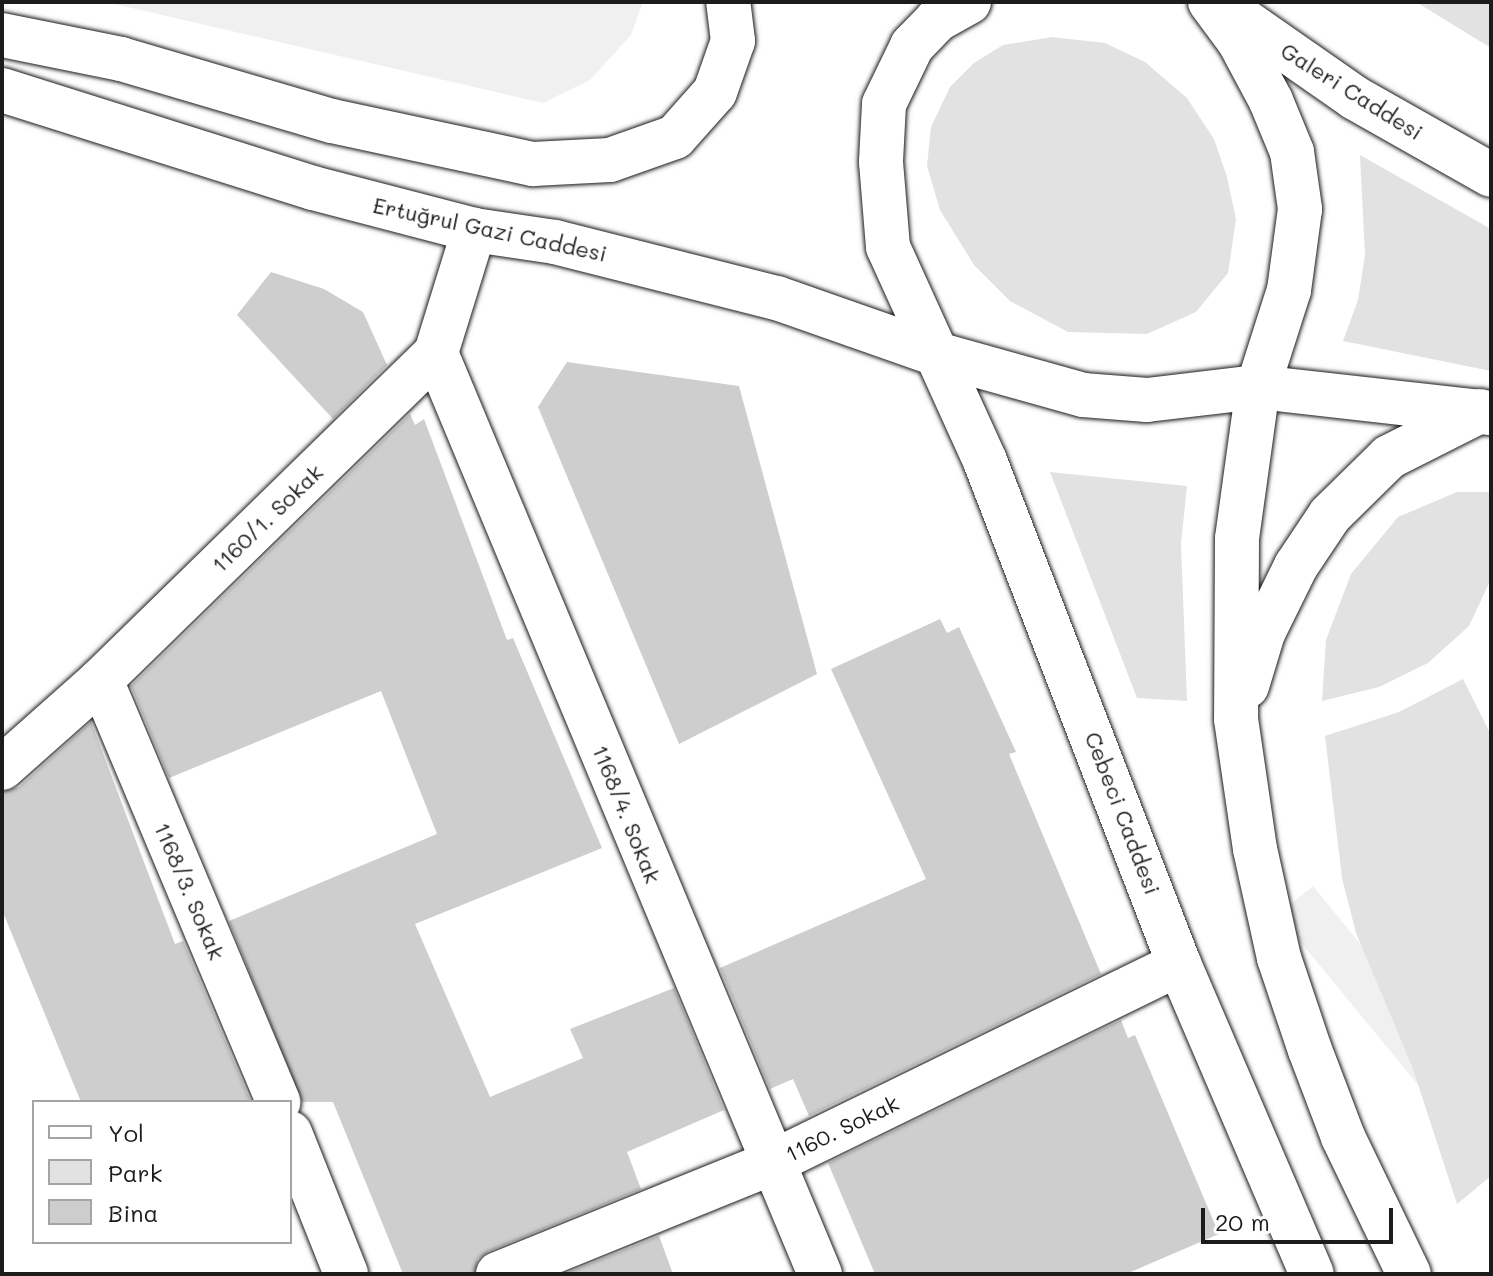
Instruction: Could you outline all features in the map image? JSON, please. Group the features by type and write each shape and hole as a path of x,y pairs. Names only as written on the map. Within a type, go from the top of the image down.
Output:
{"main road":[{"path":"2,35 121,59 332,121 533,164 610,160 675,137 715,92 733,41 728,2"},
{"name":"Cebeci Caddesi","path":"969,2 937,20 912,46 884,104 881,162 888,247 933,353 991,475 1179,964 1312,1274"},
{"path":"1210,2 1239,41 1271,101 1292,152 1300,209 1289,290 1258,387 1237,539 1236,719 1255,849 1279,958 1343,1137 1409,1274"},
{"name":"Galeri Caddesi","path":"1217,2 1355,98 1491,175"},
{"name":"Ertuğrul Gazi Caddesi","path":"2,90 145,138 474,230 555,242 749,290 933,353 1083,395 1147,400 1258,387"},
{"name":"1160/1. Sokak","path":"2,768 101,680 436,353 474,230"},
{"name":"1168/4. Sokak","path":"436,353 771,1163 820,1274"},
{"path":"1258,387 1485,412"},
{"path":"1236,719 1263,633 1296,566 1330,515 1389,457 1485,412"},
{"name":"1168/3. Sokak","path":"101,680 277,1100"},
{"name":"1160. Sokak","path":"498,1274 771,1163 1179,964"},
{"path":"292,1138 346,1274"}],"shaded area":[{"path":"106,2 643,2 631,35 590,80 543,103"},
{"path":"1313,886 1366,951 1491,1173 1278,915"}],"green space":[{"path":"1416,2 1491,2 1491,48"},
{"path":"1052,37 1105,43 1145,62 1187,98 1214,139 1227,177 1236,219 1228,273 1196,312 1147,334 1068,332 1010,301 974,265 940,210 927,166 931,127 950,87 974,63 1003,45"},
{"path":"1360,155 1491,229 1491,371 1343,341 1358,300 1365,255"},
{"path":"1050,472 1187,486 1181,544 1187,701 1137,698"},
{"path":"1457,492 1491,492 1491,579 1469,626 1428,663 1379,687 1322,701 1326,640 1351,574 1398,517"},
{"path":"1463,679 1491,735 1491,1176 1457,1204 1412,1066 1356,933 1342,878 1325,736 1399,712"}],"building":[{"path":"271,272 324,289 363,312 387,365 333,419 237,315"},
{"path":"567,362 739,386 817,674 679,744 538,407"},
{"path":"410,414 415,425 424,419 507,640 513,638 602,848 415,924 490,1097 583,1058 570,1029 674,988 724,1110 627,1152 641,1189 489,1251 478,1259 474,1274 403,1274 333,1102 302,1102 229,921 437,834 381,691 169,778 131,686"},
{"path":"940,619 947,633 959,627 1016,752 1009,754 1101,974 809,1116 793,1079 770,1089 720,968 926,879 831,669"},
{"path":"91,722 175,944 183,941 250,1100 80,1100 2,910 2,792 19,787"},
{"path":"1121,1020 1128,1038 1135,1035 1219,1234 1126,1274 875,1274 828,1163"},
{"path":"659,1236 673,1274 564,1274"}]}
